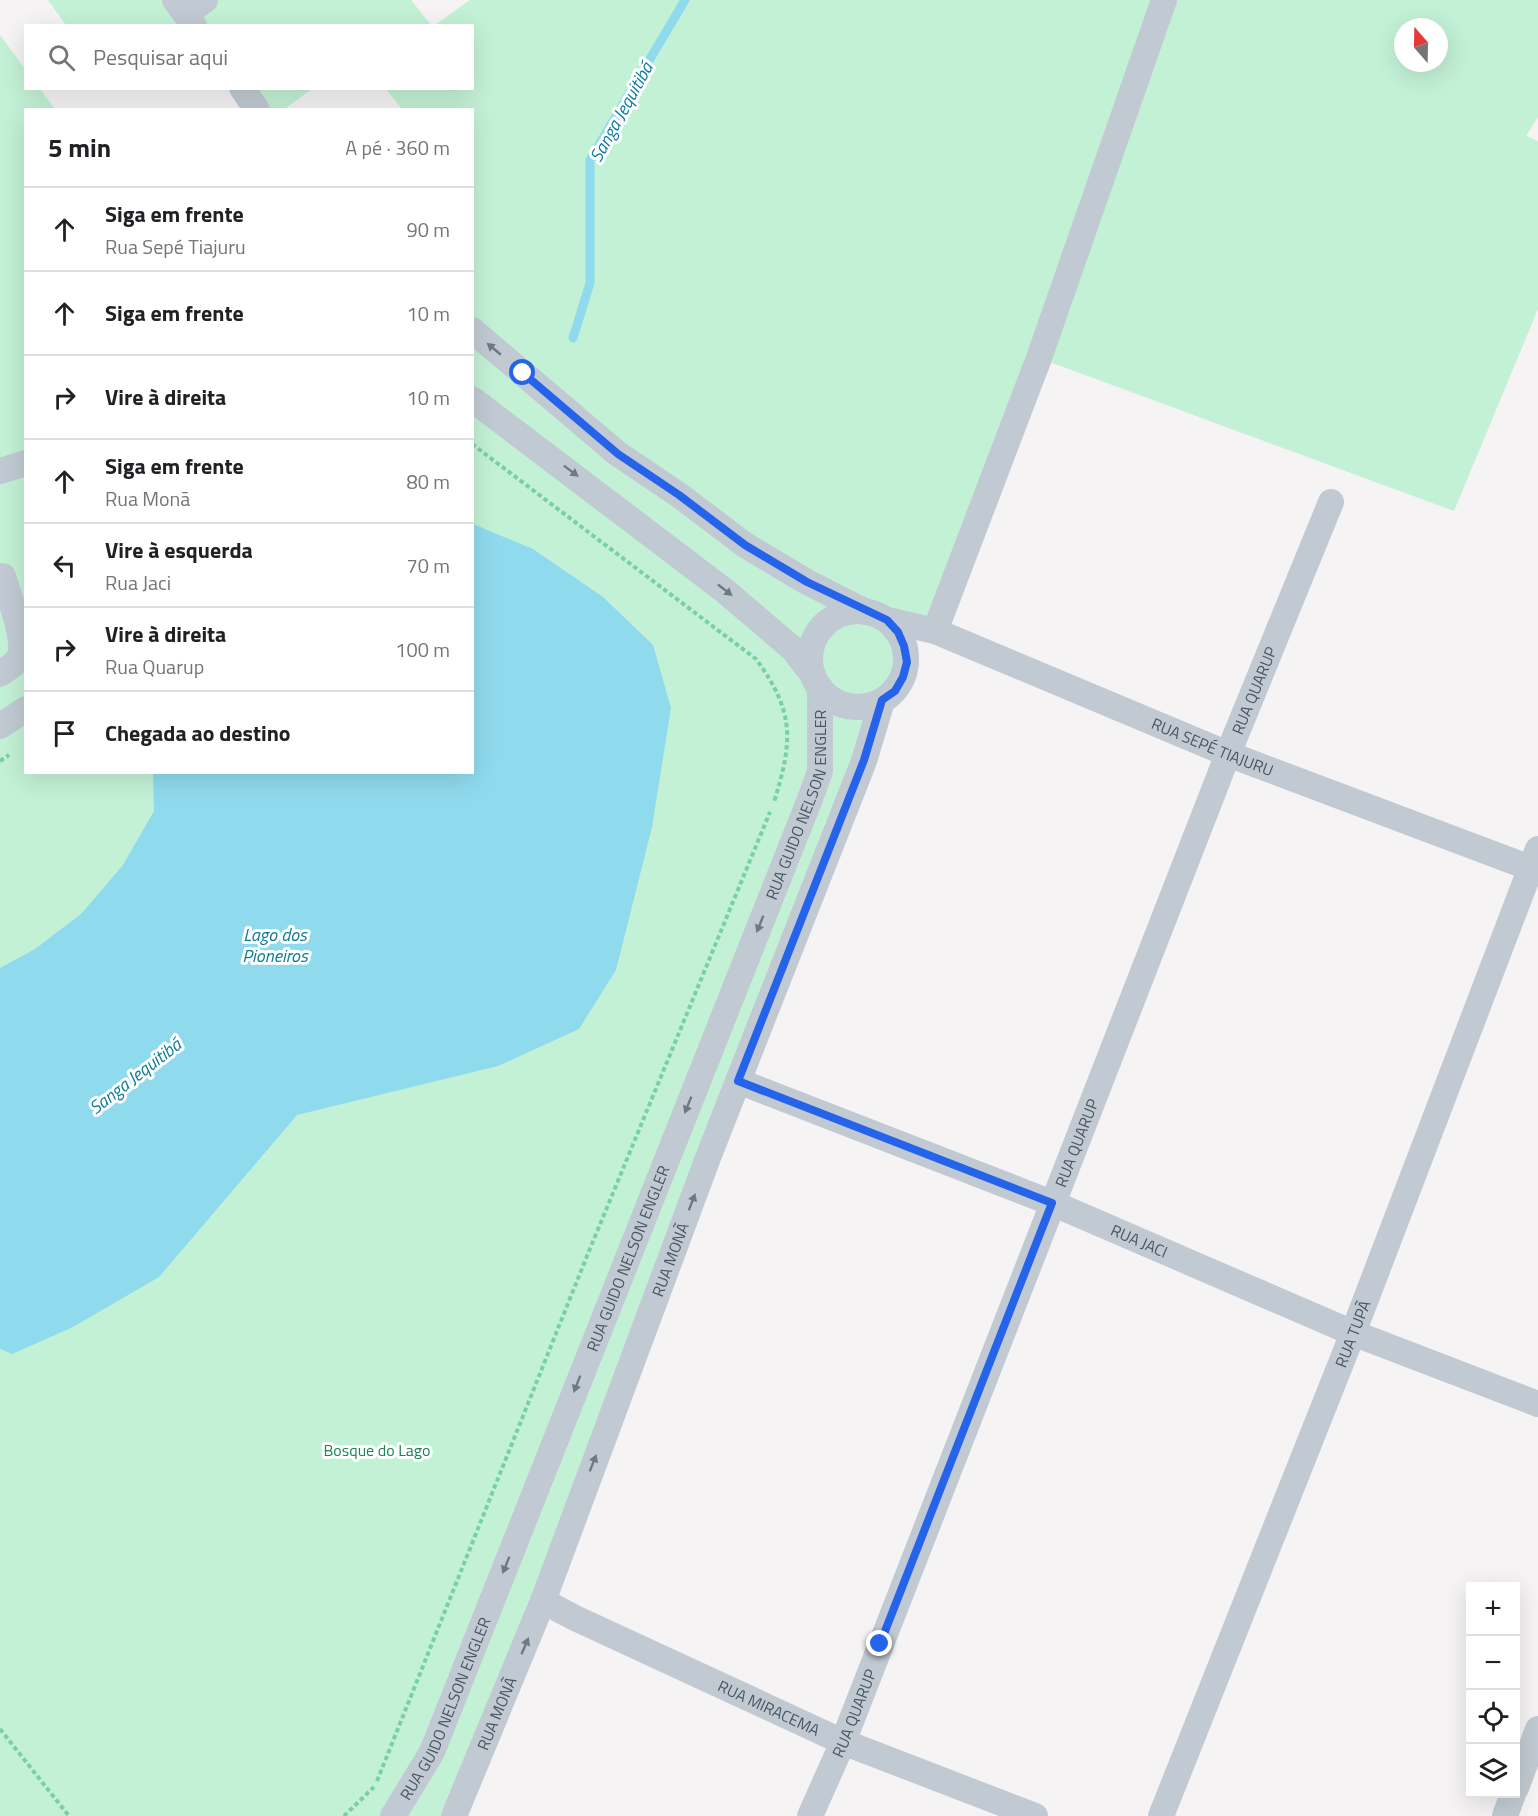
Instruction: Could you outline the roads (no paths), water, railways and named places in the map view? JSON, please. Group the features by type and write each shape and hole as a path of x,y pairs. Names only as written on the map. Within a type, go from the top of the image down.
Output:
{"street":[{"path":"904,646 935,631 1043,347 1164,0"},
{"path":"243,90 257,108"},
{"name":"RUA SEPÉ TIAJURU","path":"474,332 618,454 679,495 745,545 807,582 877,616 935,631 1228,754 1535,863"},
{"path":"474,401 725,591 793,649 816,681 842,704 869,706 895,691 903,677 907,662 898,632 877,616 838,616 822,628 812,647 816,681"},
{"path":"10,467 24,451"},
{"name":"RUA QUARUP","path":"810,1816 843,1742 1228,754 1331,502"},
{"path":"0,674 14,665 21,655 21,641 9,578"},
{"name":"RUA GUIDO NELSON ENGLER","path":"393,1816 432,1752 810,799 820,771 816,681"},
{"name":"RUA MONÃ","path":"454,1816 543,1601 738,1081 864,760 882,700"},
{"path":"0,726 24,710"},
{"name":"RUA TUPÃ","path":"1161,1816 1353,1333 1535,863"},
{"name":"RUA JACI","path":"738,1081 1052,1203 1353,1333 1538,1404"},
{"name":"RUA MIRACEMA","path":"543,1601 843,1742 1035,1816"},
{"path":"1520,1775 1538,1729"},
{"path":"1505,1816 1512,1798"}],"water":[{"name":"Lago dos Pioneiros","path":"474,524 533,549 603,597 653,645 671,708 652,827 616,970 579,1029 498,1066 297,1115 159,1277 73,1327 12,1354 0,1349 0,968 35,949 81,914 123,865 154,811 153,774 474,774"}],"waterway":[{"name":"Sanga Jequitibá","path":"573,338 590,283 590,160 685,0"}],"park label":[{"name":"Bosque do Lago","path":"377,1450"}]}
